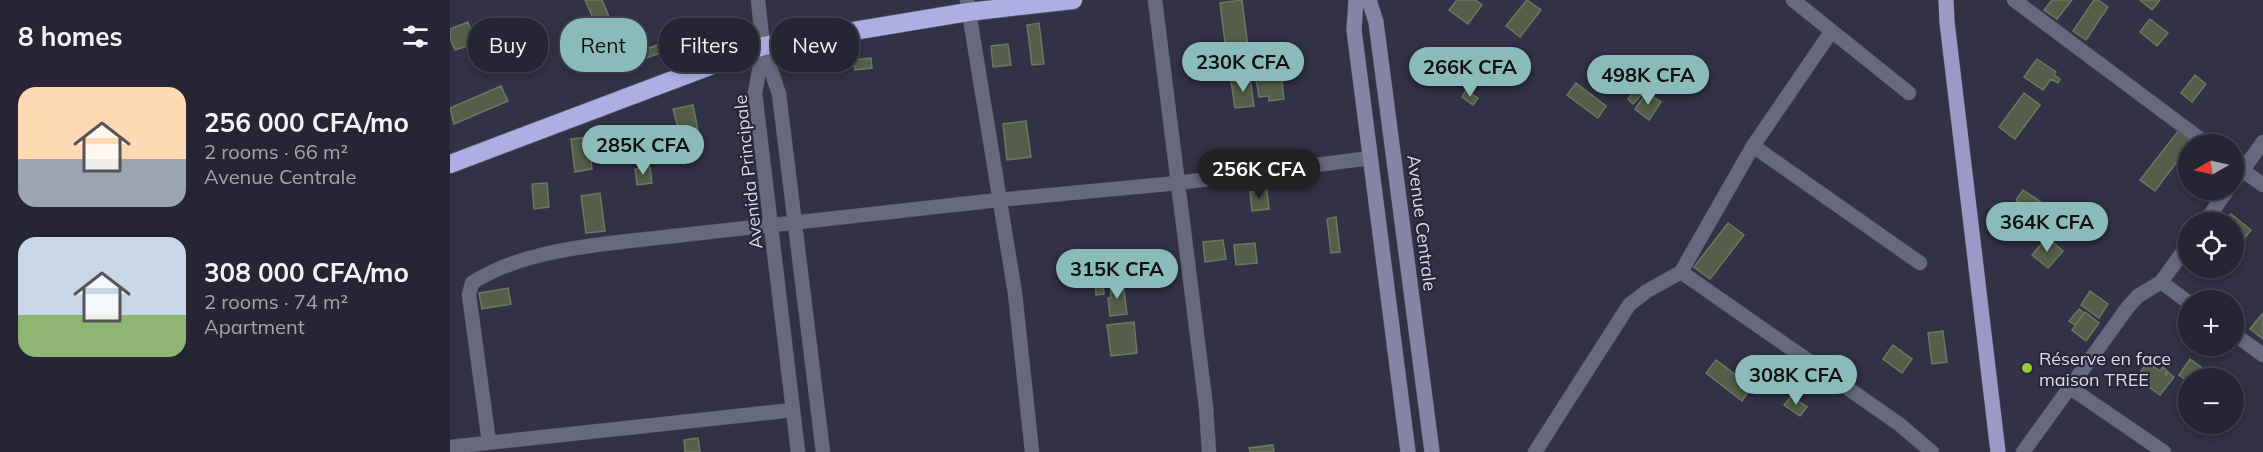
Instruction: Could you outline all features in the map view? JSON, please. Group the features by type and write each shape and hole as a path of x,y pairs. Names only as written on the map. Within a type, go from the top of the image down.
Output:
{"highway":[{"path":"450,164 763,46 968,6 1073,0"}],"main road":[{"path":"1941,0 1947,22"},
{"path":"1946,0 1998,452"}],"street":[{"path":"758,0 763,46"},
{"path":"1155,0 1206,407 1209,452"},
{"path":"1356,0 1354,30 1408,452"},
{"name":"Avenue Centrale","path":"1369,0 1377,34 1432,452"},
{"path":"1793,0 1908,93"},
{"path":"2014,0 2194,134"},
{"path":"968,6 1015,293 1032,452"},
{"path":"1535,452 1629,305 1647,291 1682,272 1753,146 1831,32"},
{"name":"Avenida Principale","path":"763,46 779,94 823,452"},
{"name":"Avenida Principale","path":"763,46 755,93 798,452"},
{"path":"2244,161 2263,142"},
{"path":"1753,146 1920,263"},
{"path":"489,442 469,295 472,283 482,276 530,258 568,249 771,224 1178,183 1370,158"},
{"path":"2244,171 2263,185"},
{"path":"2023,452 2138,296 2162,282 2178,259"},
{"path":"1682,272 1899,424 1932,452"},
{"path":"2162,282 2178,294"},
{"path":"2244,341 2263,355"},
{"path":"2069,387 2164,452"},
{"path":"450,447 793,410"}],"building":[{"path":"585,0 602,0 610,18 593,18"},
{"path":"1242,0 1250,63 1228,66 1220,3"},
{"path":"1457,0 1475,0 1482,5 1468,24 1449,10"},
{"path":"1527,0 1541,10 1520,37 1506,26"},
{"path":"2052,0 2072,0 2057,19 2044,10"},
{"path":"2094,0 2108,7 2086,40 2073,31"},
{"path":"2140,0 2160,0 2152,10"},
{"path":"2150,19 2168,33 2157,46 2140,32"},
{"path":"468,22 468,46 455,50 450,38 450,29"},
{"path":"1039,23 1044,64 1032,65 1027,25"},
{"path":"659,44 659,53 647,58 647,49"},
{"path":"1008,44 1011,65 993,67 991,46"},
{"path":"871,58 872,68 859,70 859,59"},
{"path":"2037,59 2056,72 2054,75 2060,79 2058,83 2051,79 2043,90 2024,77"},
{"path":"1281,75 1284,99 1269,101 1269,96 1259,97 1256,78"},
{"path":"2195,75 2206,84 2192,102 2181,93"},
{"path":"1250,78 1254,106 1235,108 1231,81"},
{"path":"1576,83 1606,106 1598,118 1567,95"},
{"path":"501,86 508,101 454,124 450,108"},
{"path":"1638,87 1644,92 1633,104 1628,99"},
{"path":"1466,90 1478,98 1473,105 1462,97"},
{"path":"1647,92 1661,102 1649,120 1635,109"},
{"path":"2024,93 2040,105 2015,139 1999,127"},
{"path":"693,105 699,136 681,139 673,109"},
{"path":"1026,121 1031,157 1007,160 1003,124"},
{"path":"2179,130 2184,134 2178,134 2178,160 2155,191 2140,180"},
{"path":"588,137 592,169 575,172 571,139"},
{"path":"650,167 652,183 637,185 635,169"},
{"path":"547,183 549,207 534,209 532,184"},
{"path":"1267,190 1269,209 1252,211 1250,192"},
{"path":"2023,190 2041,202 2026,225 2012,215 2020,203 2016,200"},
{"path":"600,193 605,231 586,233 581,196"},
{"path":"1336,217 1340,252 1331,253 1327,219"},
{"path":"1728,223 1744,235 1710,279 1694,267"},
{"path":"2244,224 2251,230 2244,239"},
{"path":"2047,237 2063,251 2048,268 2032,255"},
{"path":"1223,240 1226,259 1205,262 1203,242"},
{"path":"1255,243 1257,263 1236,265 1234,245"},
{"path":"1116,256 1118,277 1097,279 1094,258"},
{"path":"1146,261 1147,271 1127,274 1125,264"},
{"path":"1103,282 1104,294 1096,295 1095,283"},
{"path":"1123,282 1127,314 1110,316 1108,298 1111,298 1110,284"},
{"path":"508,288 511,304 482,309 479,293"},
{"path":"2090,291 2108,304 2099,318 2081,305"},
{"path":"2079,309 2084,313 2075,325 2069,321"},
{"path":"2085,312 2099,323 2086,341 2072,330"},
{"path":"2263,313 2263,339 2250,329"},
{"path":"1134,322 1137,353 1111,356 1107,325"},
{"path":"1943,331 1947,362 1932,364 1928,333"},
{"path":"1893,345 1912,359 1902,373 1883,359"},
{"path":"1772,356 1790,369 1792,366 1809,379 1797,395 1762,369"},
{"path":"2150,359 2155,363 2153,366 2160,371 2163,367 2167,371 2166,375 2168,372 2174,377 2160,395 2136,378"},
{"path":"2190,359 2202,368 2184,368"},
{"path":"1716,360 1752,387 1742,401 1706,373"},
{"path":"1791,396 1807,407 1800,416 1784,405"},
{"path":"698,438 700,452 685,452 684,440"},
{"path":"1273,445 1274,452 1250,452 1249,448"}],"place":[{"name":"Réserve en face maison TREE","path":"2027,368"}]}
